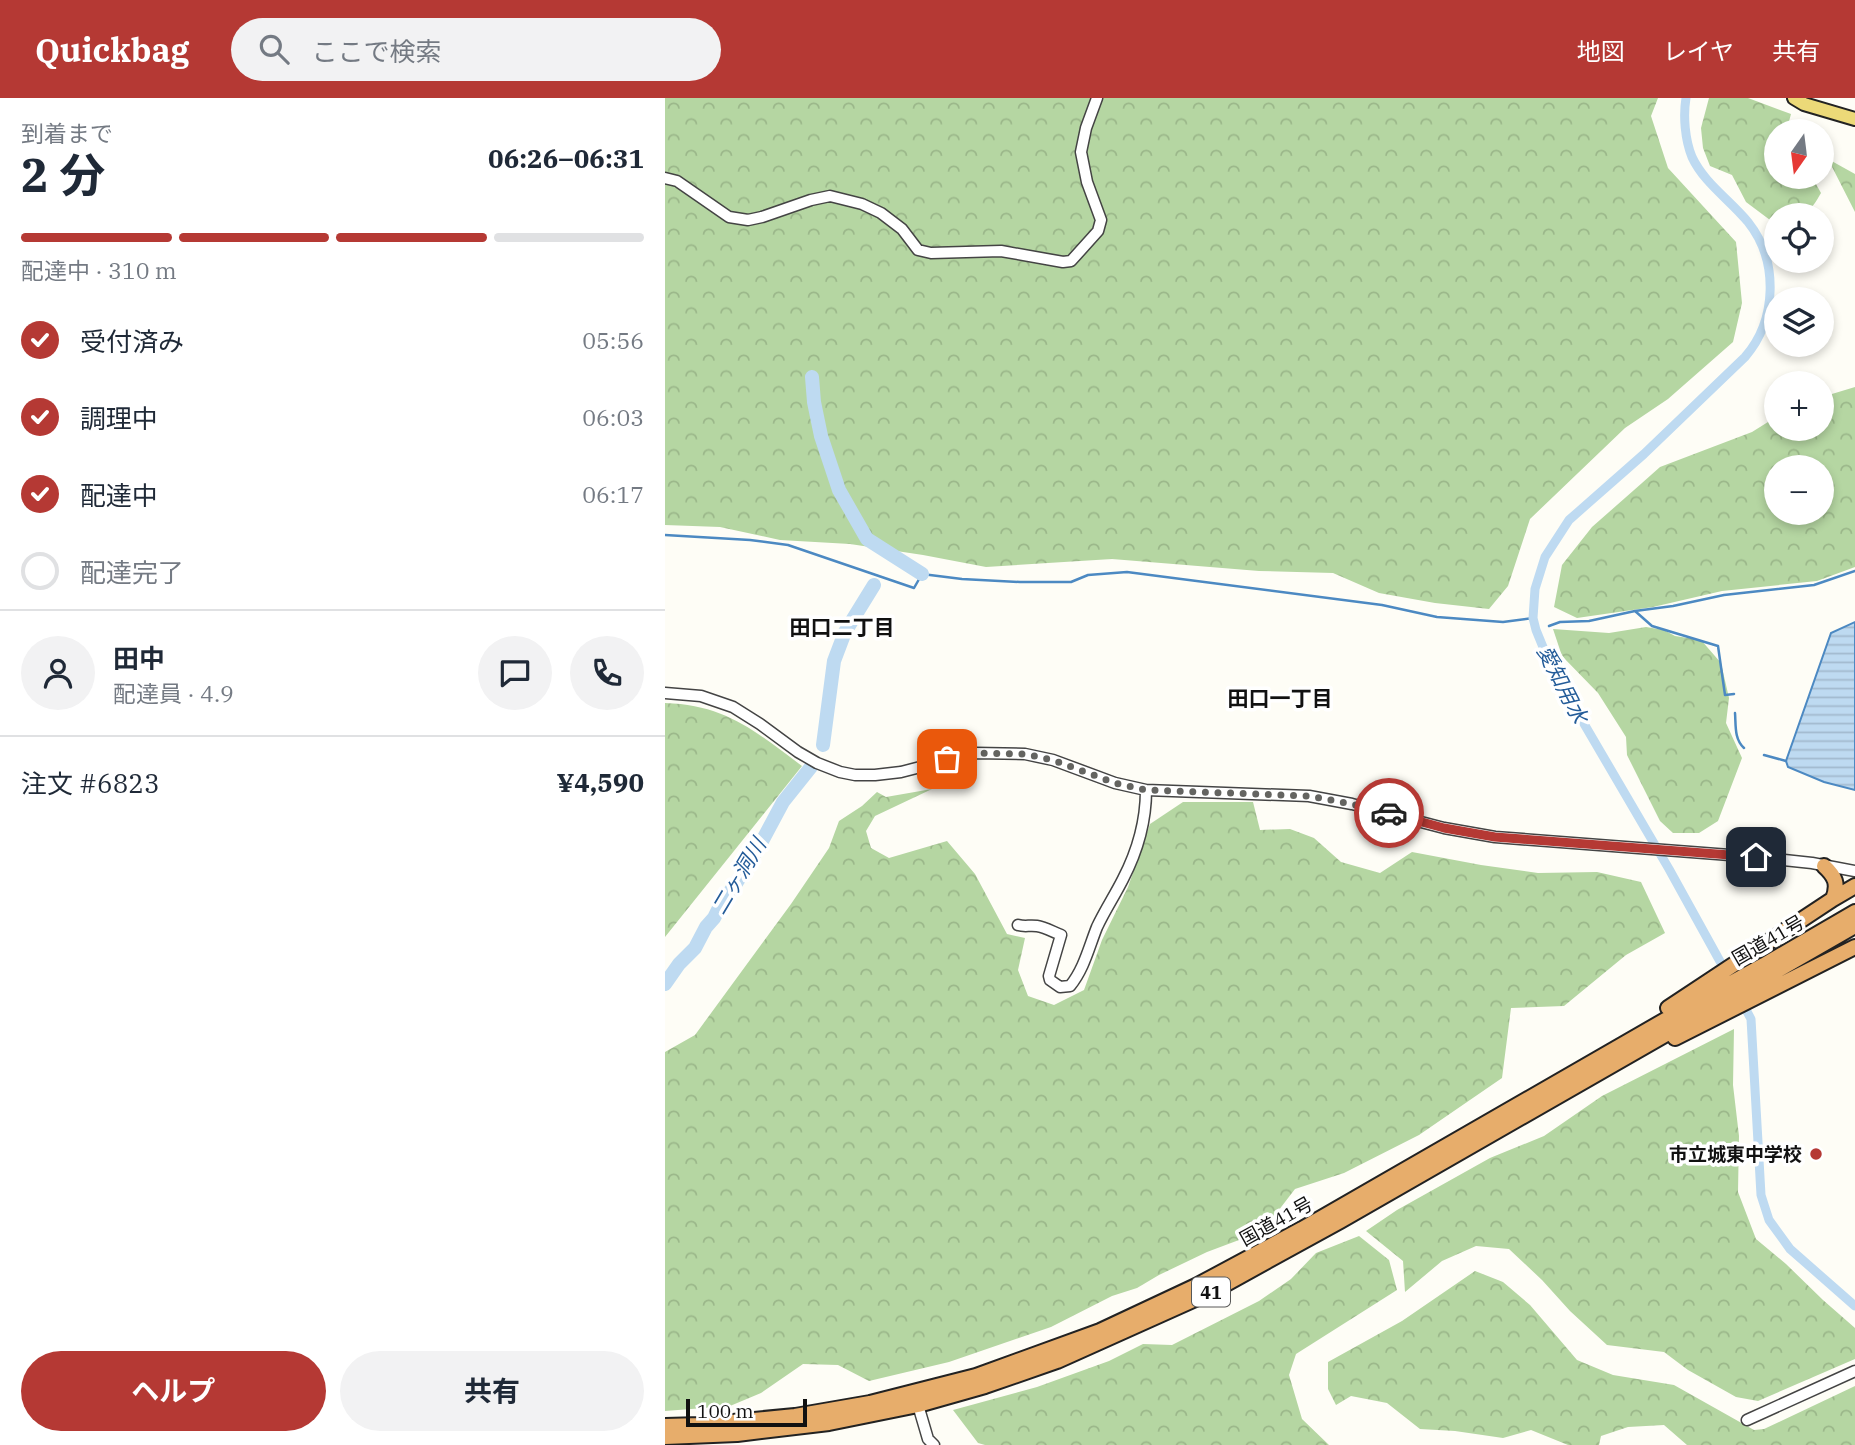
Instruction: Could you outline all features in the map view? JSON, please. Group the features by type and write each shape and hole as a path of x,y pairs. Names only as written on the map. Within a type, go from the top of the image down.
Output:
{"highway":[{"path":"1824,866 1832,873 1837,883 1833,899"},
{"path":"1704,1005 1751,952 1855,887"},
{"name":"国道41号","path":"1770,976 1855,912"},
{"name":"国道41号","path":"665,1437 870,1403 977,1376 1100,1331 1196,1286 1290,1236 1598,1059 1704,1005 1770,976 1855,926"},
{"path":"1704,1005 1770,976 1855,947"},
{"name":"国道41号","path":"665,1424 737,1434 829,1423 918,1405 985,1386 1057,1361 1213,1291 1613,1065 1704,1005"}],"main road":[{"path":"1794,98 1804,104 1855,119"},
{"path":"665,1443 701,1431"}],"street":[{"path":"665,178 677,181 729,217 748,220 830,196 862,204 881,213 902,229 918,250 930,253 1001,251 1063,262 1071,261 1098,231 1101,220 1087,181 1081,152 1097,98"},
{"path":"665,693 701,696 733,707 760,723 798,752 840,772 875,775 901,772 975,753 1025,754 1053,760 1115,783 1146,790 1309,796 1495,837 1756,857 1855,871"},
{"path":"1018,925 1042,927 1061,936 1049,976 1050,980 1061,987 1070,986 1079,974 1101,918 1123,880 1132,858 1144,818 1146,790"},
{"path":"1747,1420 1855,1371"},
{"path":"918,1405 928,1439 934,1445"}],"green space":[{"path":"665,98 1658,98 1651,116 1668,168 1736,242 1742,303 1733,342 1668,399 1625,428 1530,519 1508,586 1489,609 1379,593 1333,573 1259,571 1112,559 986,567 850,544 780,540 720,527 665,525"},
{"path":"1709,98 1748,98 1791,114 1790,119 1764,119 1764,189 1819,189 1821,193 1815,203 1764,203 1764,216 1746,202 1732,175 1710,166 1703,148 1701,128"},
{"path":"1834,162 1855,174 1855,212 1834,171"},
{"path":"1855,387 1855,567 1817,581 1722,591 1653,607 1577,618 1554,607 1562,565 1592,527 1660,467 1752,432 1764,424 1764,441 1834,441 1834,393"},
{"path":"1646,627 1701,640 1721,663 1729,698 1726,723 1742,758 1718,821 1699,833 1673,833 1660,821 1627,755 1626,737 1598,693 1562,656 1553,629 1609,633"},
{"path":"665,703 706,709 739,722 802,766 665,937"},
{"path":"932,789 875,816 866,831 871,848 889,858 947,841 975,874 1007,934 1025,938 1018,970 1028,996 1054,1005 1084,990 1102,940 1128,887 1150,824 1183,802 1253,802 1260,830 1290,829 1314,838 1341,862 1380,873 1412,852 1538,873 1597,872 1641,882 1665,933 1626,955 1564,1006 1511,1008 1502,1078 1419,1135 1344,1173 1295,1189 1275,1215 1239,1240 1207,1252 1137,1288 1112,1296 1051,1327 949,1362 869,1381 838,1365 803,1364 761,1393 730,1406 665,1411 665,1052 695,1035 829,848 839,821 877,792 886,797"},
{"path":"1734,1029 1733,1085 1739,1136 1738,1192 1756,1239 1855,1328 1855,1359 1758,1401 1736,1397 1688,1370 1664,1352 1607,1345 1509,1249 1476,1246 1442,1261 1405,1292 1403,1261 1366,1231 1397,1210 1490,1158 1544,1136 1602,1096"},
{"path":"1359,1236 1389,1260 1397,1290 1296,1354 1289,1375 1302,1419 1329,1445 985,1445 978,1443 953,1410 1037,1387 1109,1361 1143,1344 1172,1345 1259,1301 1291,1279 1316,1253"},
{"path":"1475,1271 1503,1282 1530,1305 1577,1360 1613,1375 1674,1385 1754,1430 1764,1429 1855,1386 1855,1445 1687,1445 1664,1425 1628,1427 1601,1436 1599,1445 1568,1445 1531,1430 1503,1438 1420,1429 1387,1403 1351,1396 1336,1405 1328,1389 1328,1362 1402,1321"}],"water":[{"path":"1855,622 1855,790 1824,782 1788,767 1786,761 1831,633"}],"waterway":[{"name":"愛知用水","path":"1686,98 1685,128 1692,157 1710,183 1748,222 1765,254 1770,290 1763,326 1745,357 1644,454 1569,520 1545,557 1535,589 1533,618 1552,669 1727,974"},
{"path":"812,377 821,436 839,490 867,539 922,574"},
{"path":"665,535 788,545 914,588 922,574 962,579 1071,582 1088,575 1127,572 1382,605 1437,617 1503,622 1533,618"},
{"path":"1549,626 1724,595 1814,585 1855,571"},
{"name":"二ヶ洞川","path":"823,745 834,661 845,632 874,585"},
{"path":"1635,611 1652,626 1718,646 1725,695 1734,694"},
{"path":"1735,713 1737,736 1744,748"},
{"path":"1764,755 1786,761"},
{"name":"二ヶ洞川","path":"665,984 695,948 760,845 783,802 811,767"},
{"name":"愛知用水","path":"1742,1002 1751,1019 1761,1195 1769,1220 1790,1249 1855,1306"}],"way so far":[{"path":"947,759 975,753 1025,754 1053,760 1115,783 1157,792 1241,792 1309,796 1389,813"}],"place":[{"name":"市立城東中学校","path":"1816,1154"}],"district":[{"name":"田口二丁目","path":"842,627"},
{"name":"田口一丁目","path":"1280,698"}],"route":[{"path":"1389,813 1444,828 1495,837 1756,857"}]}
